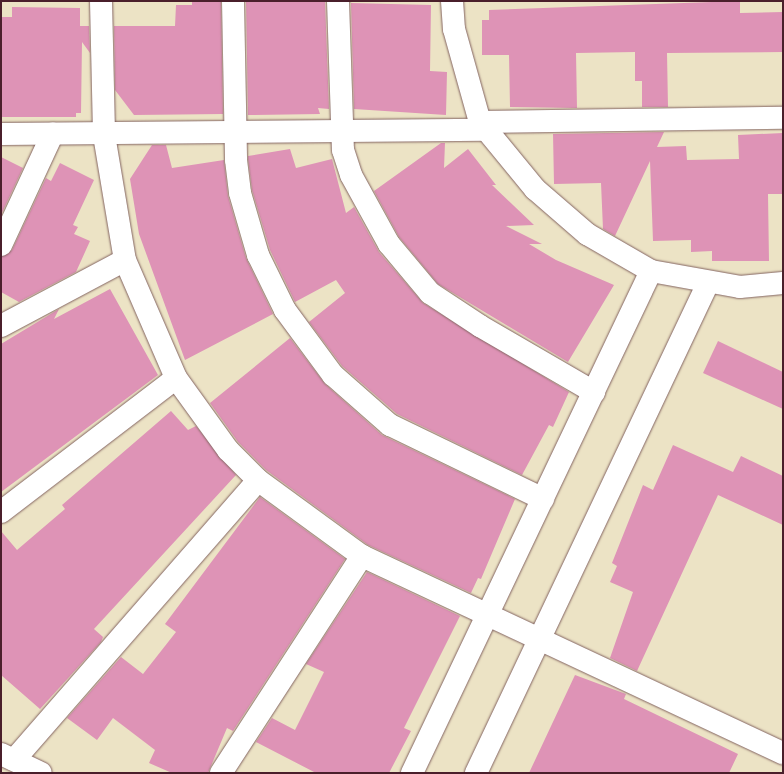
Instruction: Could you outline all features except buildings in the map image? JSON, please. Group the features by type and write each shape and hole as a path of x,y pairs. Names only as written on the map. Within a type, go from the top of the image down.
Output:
{"street":[{"path":"101,1 104,135 125,260 176,378 204,422 258,480 362,556 783,753"},
{"path":"233,1 236,135 240,193 258,255 285,310 333,375 390,425 543,499"},
{"path":"338,1 340,131 352,175 389,244 430,293 480,326 594,392"},
{"path":"452,1 455,35 483,126 535,189 587,234 651,271 708,283 740,287 783,283"},
{"path":"1,134 236,135 483,126 783,118"},
{"path":"1,245 53,134"},
{"path":"1,326 125,260"},
{"path":"412,773 651,271"},
{"path":"476,773 708,283"},
{"path":"1,512 176,378"},
{"path":"41,773 7,757 258,480"},
{"path":"222,773 362,556"}]}
